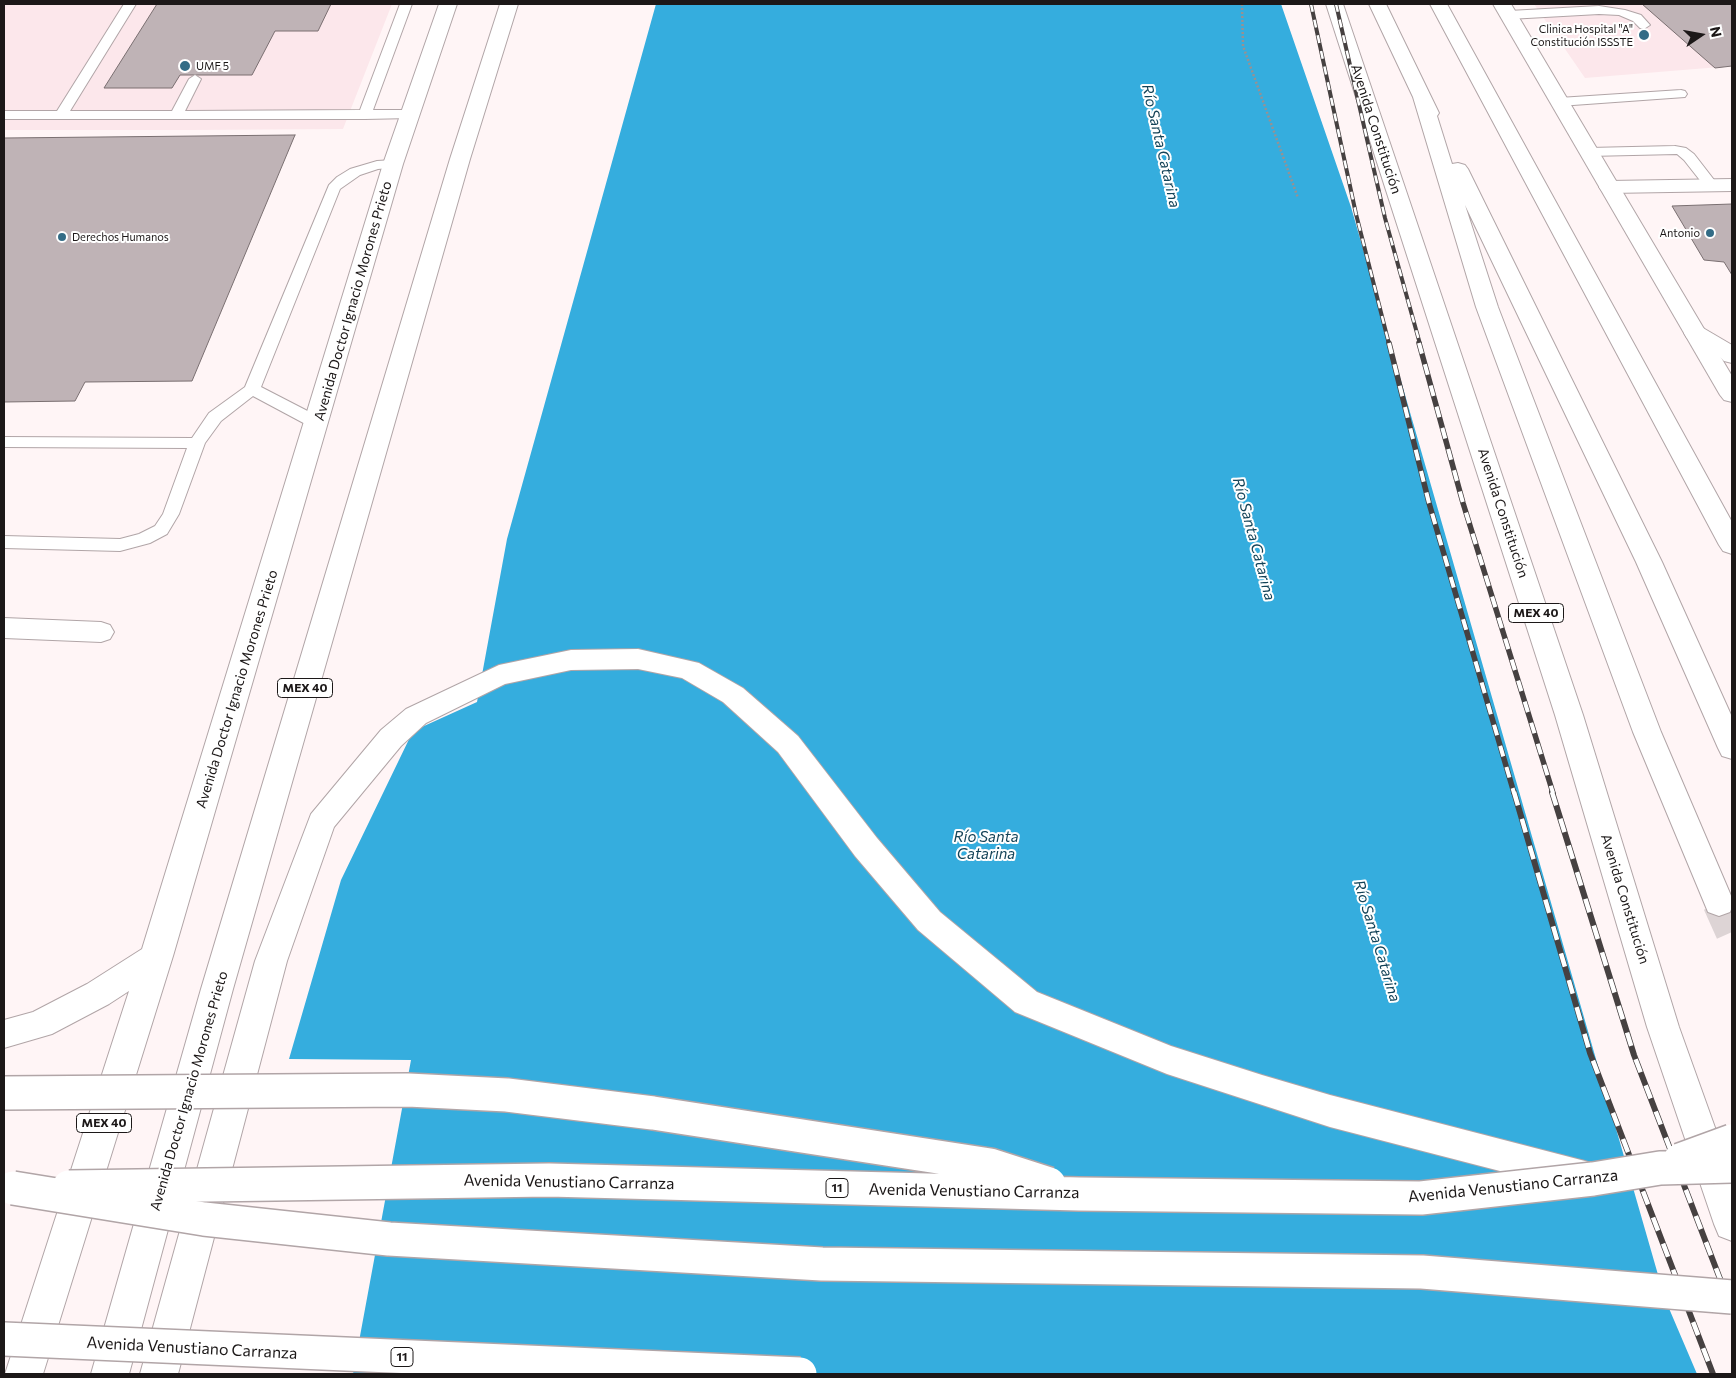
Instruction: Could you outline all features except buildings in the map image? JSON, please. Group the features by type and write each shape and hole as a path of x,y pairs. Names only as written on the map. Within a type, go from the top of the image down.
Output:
{"main road":[{"name":"Avenida Doctor Ignacio Morones Prieto","path":"24,1374 157,956 393,164 448,4"},
{"name":"Avenida Doctor Ignacio Morones Prieto","path":"110,1374 220,979 457,168 509,4"},
{"name":"Avenida Constitución","path":"1334,4 1569,715 1663,1027 1732,1224"},
{"path":"1378,4 1649,562 1732,748"},
{"path":"1438,4 1732,545"},
{"path":"1506,9 1732,395"},
{"path":"1422,98 1487,307 1647,732 1719,903"},
{"path":"1609,187 1732,184"},
{"path":"1695,333 1727,351 1732,356"},
{"path":"4,628 100,632"},
{"path":"159,1374 271,961 321,822 391,738 416,716 499,675 571,660 638,659 689,670 733,695 788,744 866,847 929,921 1026,1002 1167,1059 1262,1090 1330,1111 1593,1179"},
{"path":"4,1034 40,1024 98,994 157,956"},
{"path":"4,1093 408,1090 506,1095 653,1113 990,1165 1080,1194"},
{"path":"1660,1168 1732,1140"},
{"name":"Avenida Venustiano Carranza","path":"8,1188 549,1180 1080,1194 1421,1198 1593,1179 1660,1168 1732,1166"},
{"path":"8,1188 204,1219 389,1238 822,1264 1422,1272 1732,1298"},
{"name":"Avenida Venustiano Carranza","path":"4,1339 800,1374"},
{"path":"514,1374 555,1364"}],"lane":[{"path":"61,115 130,4"},
{"path":"365,115 406,4"},
{"path":"1506,9 1621,12 1637,18 1644,25"},
{"path":"176,115 195,79"},
{"path":"1559,102 1681,94"},
{"path":"4,115 410,114"},
{"path":"1588,152 1675,150 1689,157 1711,185"},
{"path":"4,542 120,545 144,539 161,530 171,514 197,443 215,417 252,389 334,188 342,180 355,172 377,165 393,164"},
{"path":"252,389 317,423"},
{"path":"4,442 197,443"}],"path":[{"path":"1242,4 1243,46 1298,198"}],"shaded area":[{"name":"UMF 5","path":"4,4 392,4 343,129 4,130"},
{"name":"Clinica Hospital \"A\" Constitución ISSSTE","path":"1534,4 1732,4 1732,66 1585,78"}],"water":[{"name":"Río Santa Catarina","path":"656,4 1281,4 1351,207 1665,1299 1697,1374 353,1374 411,1060 289,1059 341,880 413,731 477,702 507,539"}],"tunnel":[{"path":"1719,903 1732,932"}],"railway":[{"path":"1311,4 1356,214 1389,344"},
{"path":"1336,4 1385,218 1420,344"},
{"path":"1389,343 1429,503 1514,793"},
{"path":"1419,343 1463,503 1553,793"},
{"path":"1514,792 1590,1053 1713,1374"},
{"path":"1552,792 1634,1055 1732,1310"}],"place":[{"name":"Clinica Hospital \"A\" Constitución ISSSTE","path":"1644,35"},
{"name":"UMF 5","path":"185,66"},
{"name":"Antonio","path":"1710,233"},
{"name":"Derechos Humanos","path":"62,237"}]}
